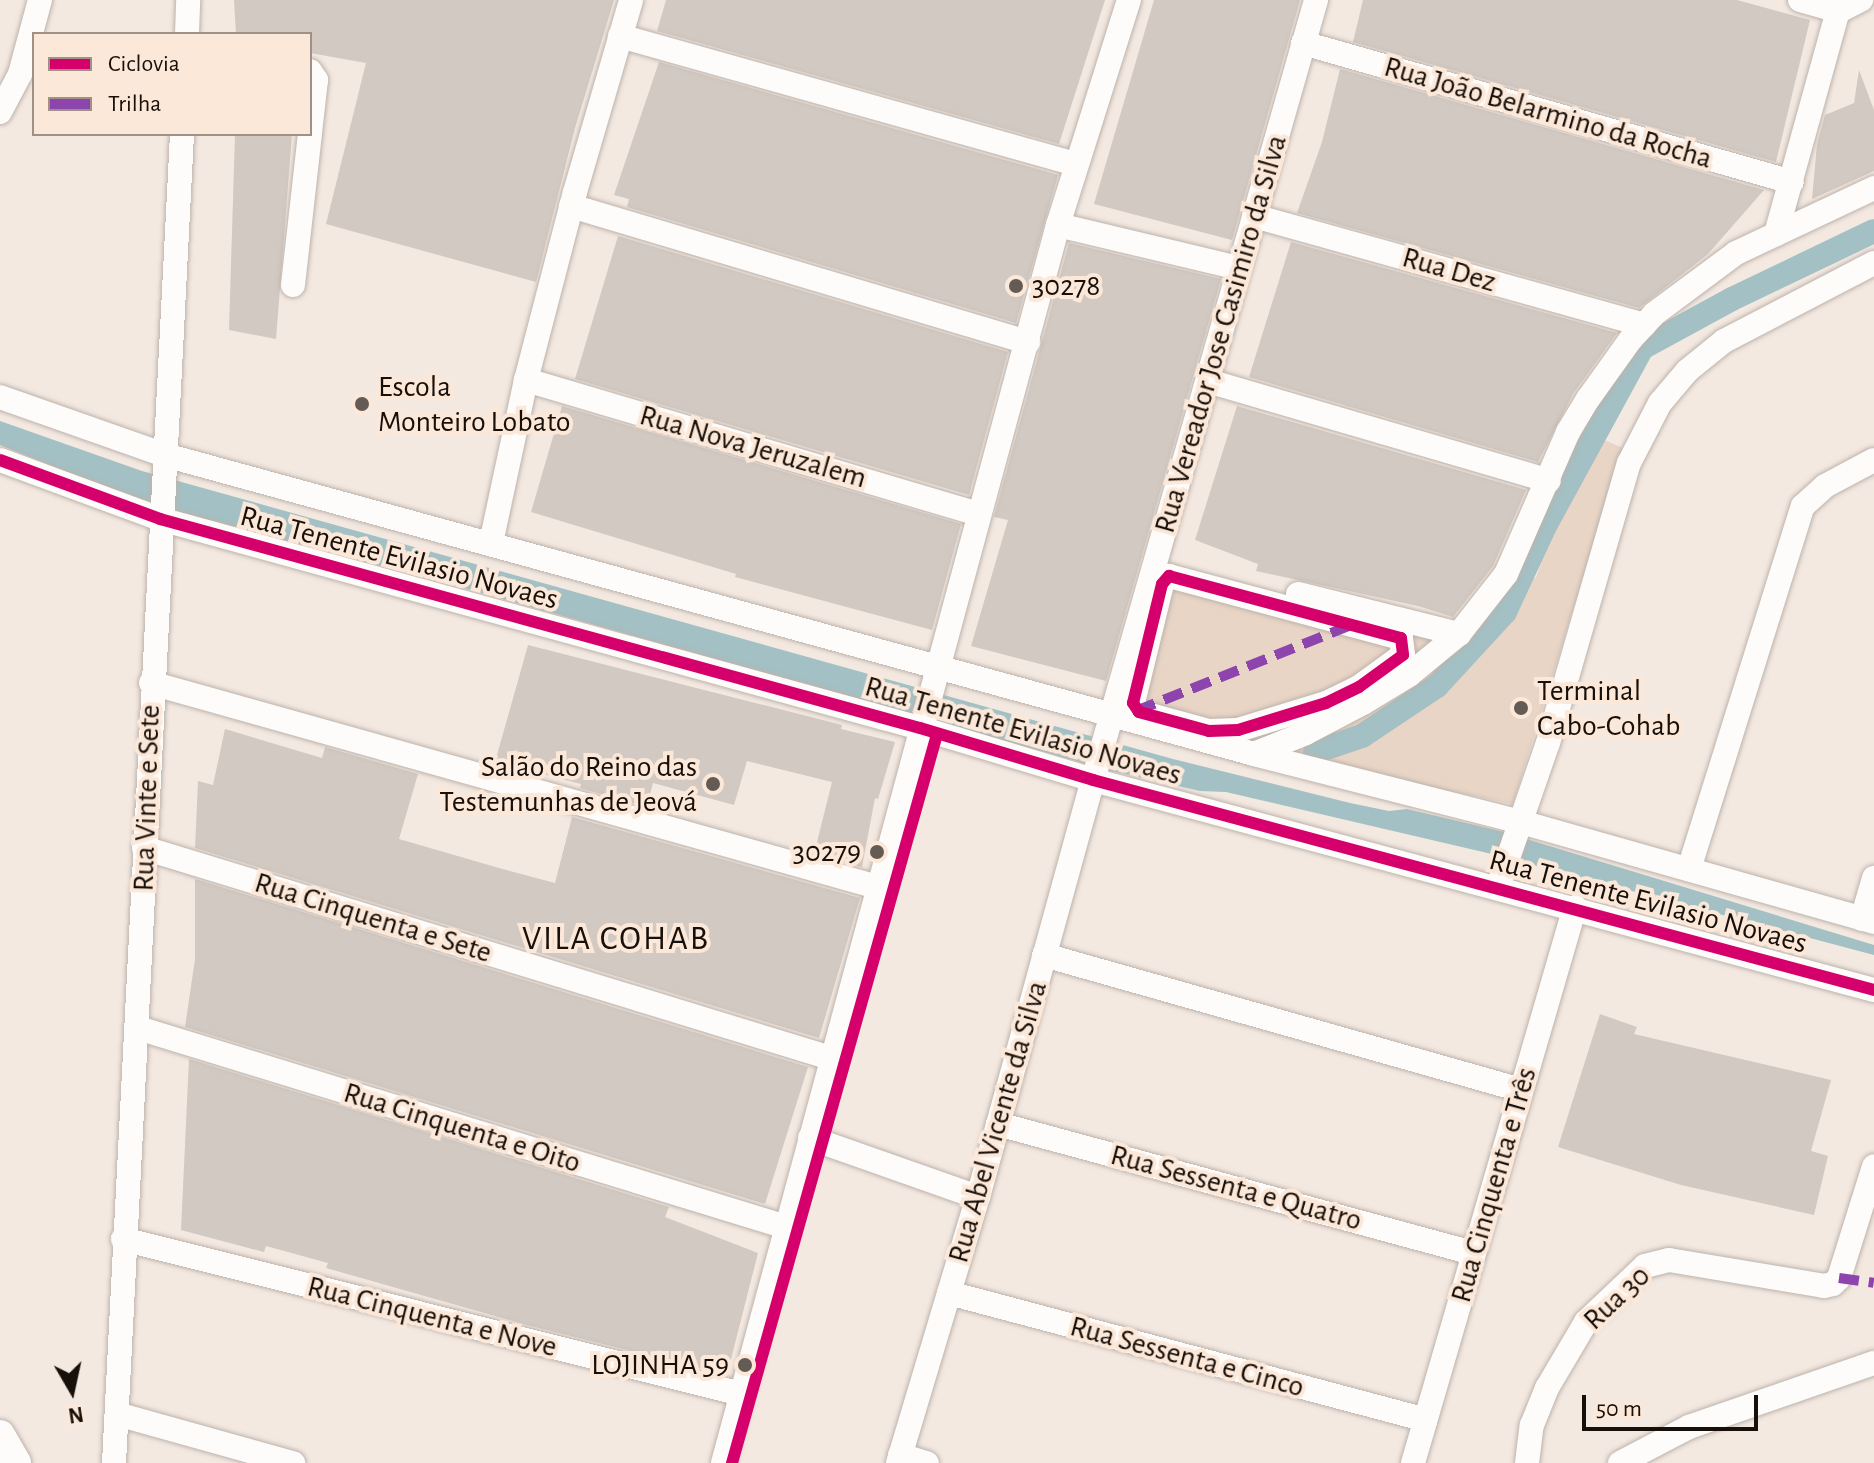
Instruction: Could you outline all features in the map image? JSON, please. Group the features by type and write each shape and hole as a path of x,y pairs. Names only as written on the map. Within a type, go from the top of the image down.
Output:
{"main road":[{"path":"0,1435 16,1463"}],"street":[{"path":"0,112 20,74 40,0"},
{"path":"188,0 191,32"},
{"path":"491,543 526,380 571,206 631,0"},
{"path":"723,1463 1058,225 1129,0"},
{"name":"Rua Vereador Jose Casimiro da Silva","path":"1118,719 1157,559 1316,0"},
{"path":"1800,0 1840,5 1861,0"},
{"path":"1776,234 1840,5"},
{"path":"620,36 1075,164"},
{"name":"Rua João Belarmino da Rocha","path":"1303,43 1792,182"},
{"path":"312,74 316,80 312,116"},
{"name":"Rua Vinte e Sete","path":"114,1463 123,1239 138,1028 151,683 182,136"},
{"path":"293,285 310,136"},
{"path":"1254,754 1306,733 1363,703 1409,675 1459,634 1506,574 1568,432 1588,399 1644,325 1697,280 1736,253 1874,188"},
{"path":"571,206 1028,342"},
{"name":"Rua Dez","path":"1254,216 1644,325"},
{"path":"1058,225 1239,268"},
{"path":"1498,887 1548,743 1629,463 1660,403 1687,371 1724,341 1874,263"},
{"name":"Rua Nova Jeruzalem","path":"526,380 979,514"},
{"path":"1208,381 1549,481"},
{"path":"0,397 164,464 491,543 934,677 1254,754 1519,827 1689,869 1868,920 1874,878"},
{"name":"Rua Tenente Evilasio Novaes","path":"0,460 160,514 1874,990"},
{"path":"1689,869 1803,506 1825,486 1874,460"},
{"path":"1157,559 1459,634"},
{"path":"1169,576 1401,638 1403,643 1403,655 1396,662 1359,687 1289,717 1238,730 1209,731 1139,712 1118,719 1162,584 1169,576"},
{"path":"151,683 877,887"},
{"name":"Rua Abel Vicente da Silva","path":"899,1459 978,1197 1094,775 1118,719"},
{"name":"Rua Cinquenta e Sete","path":"144,848 831,1058"},
{"name":"Rua Cinquenta e Três","path":"1413,1463 1575,907"},
{"path":"1044,955 1521,1090"},
{"name":"Rua Cinquenta e Oito","path":"138,1028 786,1227"},
{"name":"Rua Sessenta e Quatro","path":"998,1124 1474,1253"},
{"path":"810,1138 978,1197"},
{"name":"Rua 30","path":"1527,1463 1532,1425 1554,1374 1586,1322 1645,1266 1669,1260 1824,1286 1839,1278 1874,1166"},
{"name":"Rua Cinquenta e Nove","path":"123,1239 741,1394"},
{"name":"Rua Sessenta e Cinco","path":"949,1293 1425,1420"},
{"path":"1620,1463 1689,1427 1874,1363"},
{"path":"117,1414 293,1463"},
{"path":"899,1459 927,1463"}],"shaded area":[{"path":"1588,433 1630,451 1616,469 1513,804 1279,756 1123,708 1160,573 1460,644 1536,577"}],"water":[{"path":"0,421 142,471 1173,759 1350,803 1389,811 1407,809 1500,831 1874,945 1874,955 1496,855 1226,792 1200,791 1112,771 453,585 138,501 0,445"}],"building":[{"path":"234,0 614,0 575,128 536,282 326,224 366,63 312,53 312,32 236,32"},
{"path":"666,0 1105,0 1059,144 657,31"},
{"path":"1154,0 1300,0 1232,240 1094,204"},
{"path":"1363,0 1737,0 1810,20 1776,162 1353,42"},
{"path":"659,62 1058,175 1016,323 627,207 629,199 614,195"},
{"path":"1340,69 1764,190 1708,254 1639,308 1297,213 1322,142"},
{"path":"1859,70 1874,110 1874,171 1812,199 1817,144 1825,115 1854,103"},
{"path":"235,136 292,136 276,339 229,330"},
{"path":"618,236 1008,352 969,495 575,379"},
{"path":"1291,242 1617,333 1573,394 1538,462 1249,377"},
{"path":"1069,243 1221,279 1106,681 971,646 1008,520 994,517"},
{"path":"562,406 961,524 932,630 735,577 736,574 531,512"},
{"path":"1237,406 1526,490 1493,566 1453,617 1418,606 1256,571 1258,564 1195,540"},
{"path":"528,645 842,725 841,729 895,742 878,799 875,798 862,867 814,854 832,782 747,761 734,805 653,783 647,807 580,788 581,784 495,762"},
{"path":"225,729 322,758 325,747 418,774 399,839 555,883 572,817 860,898 819,1038 195,848 198,781 213,785"},
{"path":"195,879 808,1067 765,1204 185,1027 195,959"},
{"path":"1600,1014 1637,1027 1634,1034 1831,1080 1811,1151 1828,1156 1814,1215 1681,1185 1558,1147"},
{"path":"189,1059 669,1207 665,1217 758,1253 727,1375 527,1325 326,1268 328,1263 266,1246 264,1252 181,1230"}],"waterway":[{"path":"1315,752 1362,736 1437,686 1505,612 1545,526 1642,348 1732,299 1874,231"}],"marked path":[{"path":"1136,711 1351,625"},
{"path":"1839,1278 1874,1283"}],"cycle path":[{"path":"0,460 160,519 920,728 1093,780 1874,990"},
{"path":"1169,576 1401,638 1403,655 1359,687 1326,703 1238,730 1209,731 1139,712 1133,703 1162,584 1169,576"},
{"path":"732,1463 937,734"}],"place":[{"name":"30278","path":"1016,286"},
{"name":"Escola Monteiro Lobato","path":"362,404"},
{"name":"Terminal Cabo-Cohab","path":"1521,708"},
{"name":"Salão do Reino das Testemunhas de Jeová","path":"713,784"},
{"name":"30279","path":"877,852"},
{"name":"LOJINHA 59","path":"745,1365"}],"district":[{"name":"VILA COHAB","path":"616,940"}]}
